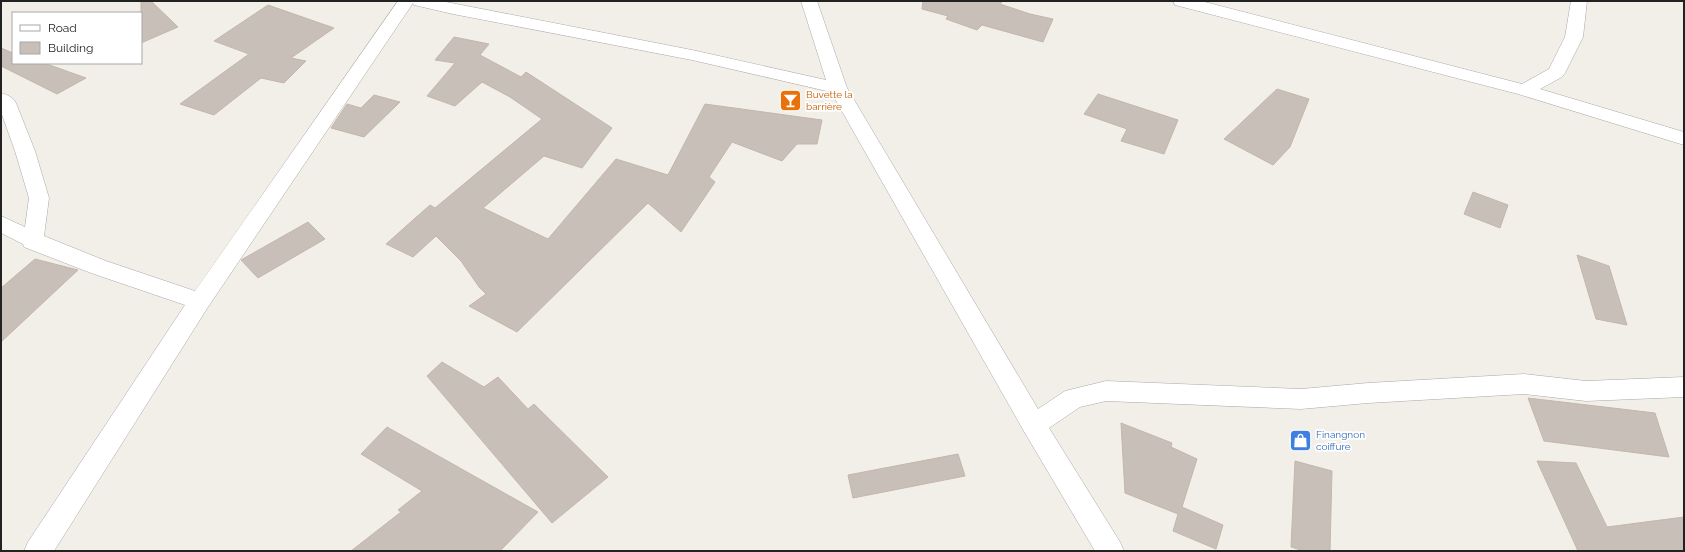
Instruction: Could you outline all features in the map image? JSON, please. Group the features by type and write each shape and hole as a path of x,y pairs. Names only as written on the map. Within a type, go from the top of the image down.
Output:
{"street":[{"path":"38,551 200,301 406,1"},
{"path":"420,1 453,9 692,55 838,88"},
{"path":"808,1 838,88 1034,425 1110,551"},
{"path":"1181,1 1524,90 1684,139"},
{"path":"1524,90 1556,72 1574,37 1579,1"},
{"path":"1,99 7,103 25,151 39,198 37,218 32,241"},
{"path":"1,224 32,241 104,270 200,301"},
{"path":"1034,425 1074,398 1106,391 1301,399 1375,392 1524,384 1586,391 1684,387"}],"building":[{"path":"141,1 151,1 178,27 142,43"},
{"path":"923,1 1003,1 1000,4 1030,14 1053,19 1043,42 982,25 977,30 946,19 948,16 922,9"},
{"path":"268,5 334,28 291,58 306,61 284,83 261,78 214,115 180,104 249,54 214,41"},
{"path":"454,37 489,44 480,55 521,77 526,72 612,128 582,168 544,156 483,208 548,239 616,159 668,175 705,104 822,120 817,144 797,144 782,161 732,142 709,177 715,182 681,232 648,203 517,332 469,306 486,294 479,287 461,261 436,236 413,257 386,244 430,205 435,208 542,119 510,97 482,82 455,106 427,96 455,63 435,60"},
{"path":"1,48 12,53 12,64 47,64 86,78 57,94 1,66"},
{"path":"1277,89 1309,99 1290,147 1273,165 1224,139"},
{"path":"1098,94 1178,120 1164,154 1121,141 1127,129 1084,114"},
{"path":"374,95 400,102 364,137 331,128 347,104 361,108"},
{"path":"1473,192 1508,205 1500,228 1464,214"},
{"path":"308,222 325,239 258,278 241,260"},
{"path":"1577,255 1609,266 1627,325 1596,319"},
{"path":"35,259 78,270 1,342 1,288"},
{"path":"442,362 484,387 498,377 528,409 534,404 608,477 552,523 427,376"},
{"path":"1528,398 1655,413 1669,457 1544,441"},
{"path":"1121,423 1172,443 1171,447 1197,459 1182,507 1223,525 1216,549 1173,531 1178,514 1125,493"},
{"path":"387,427 538,512 500,551 351,551 401,512 398,510 422,491 361,454"},
{"path":"958,454 965,476 853,498 848,475"},
{"path":"1295,461 1332,471 1330,551 1304,551 1291,547"},
{"path":"1537,461 1576,463 1607,527 1684,517 1684,551 1578,551"}],"place":[{"name":"Buvette la barrière","path":"791,100"},
{"name":"Finangnon coiffure","path":"1301,440"}]}
